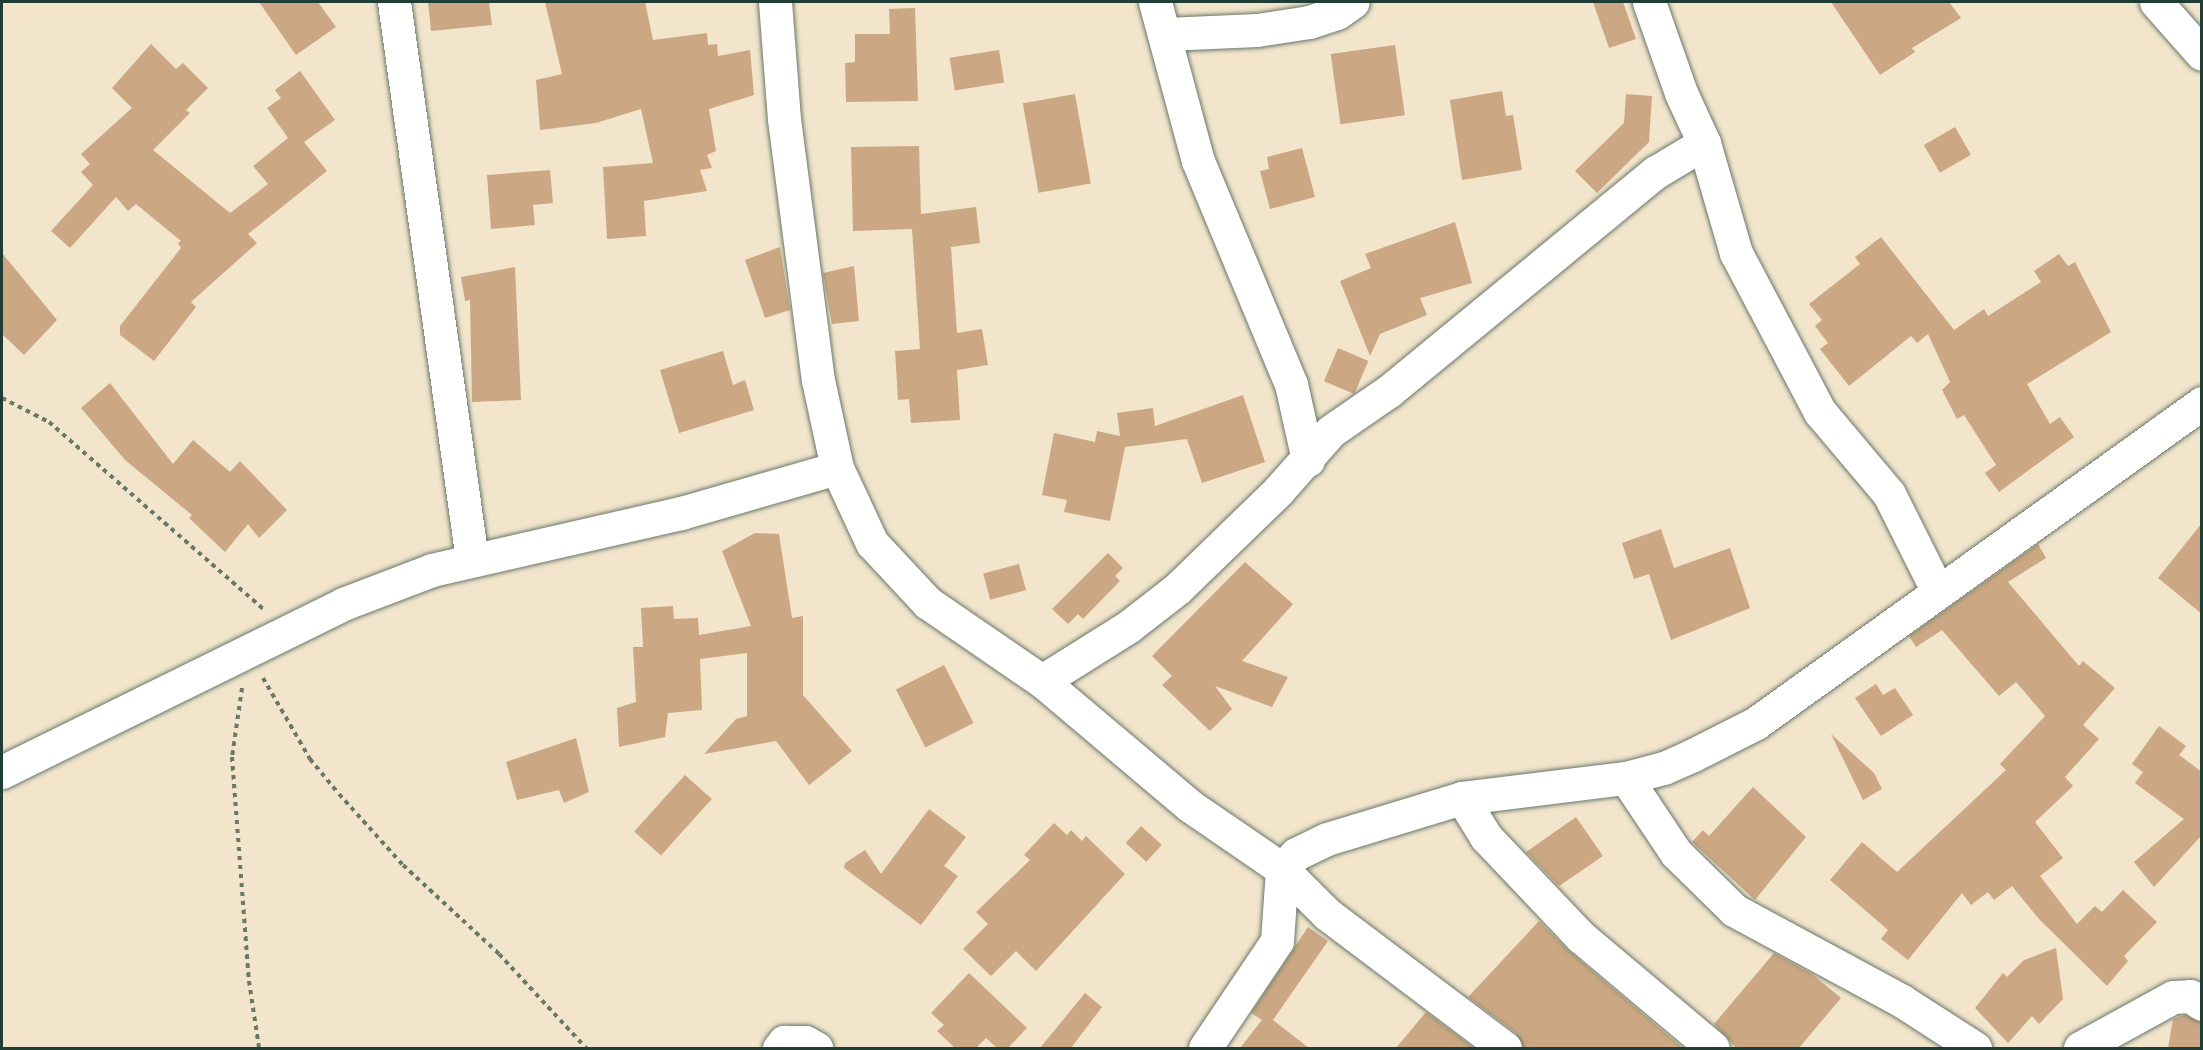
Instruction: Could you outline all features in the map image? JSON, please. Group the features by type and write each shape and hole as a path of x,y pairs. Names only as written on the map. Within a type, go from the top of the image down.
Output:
{"street":[{"path":"394,2 472,560"},
{"path":"775,2 783,119 818,380 837,468 872,543 928,603 1042,681 1190,806 1282,869 1327,914 1505,1048"},
{"path":"1155,2 1198,161 1291,384 1308,460"},
{"path":"1165,34 1257,30 1309,22 1337,13 1353,2"},
{"path":"1649,2 1704,143 1736,253 1820,412 1889,494 1937,590"},
{"path":"2156,2 2202,54"},
{"path":"1042,681 1128,627 1177,589 1308,460 1331,431 1389,391 1522,279 1656,172 1704,143"},
{"path":"1205,1048 1277,941 1282,869 1296,854 1327,838 1462,798 1626,778 1664,768 1756,723 1937,590 2202,403"},
{"path":"2,772 343,604 432,570 681,513 837,468"},
{"path":"1626,778 1676,853 1734,910 1902,1001 1975,1048"},
{"path":"1462,798 1486,837 1581,937 1713,1048"},
{"path":"2079,1048 2173,997 2198,995"},
{"path":"779,1048 784,1042 805,1042 816,1048"}],"path":[{"path":"2,398 49,422 289,632"},
{"path":"248,652 232,758 249,981 259,1048"},
{"path":"248,652 310,759 339,794 403,865 499,954 586,1048"}],"building":[{"path":"259,2 318,2 336,27 296,55"},
{"path":"428,2 489,2 492,25 431,31"},
{"path":"545,2 645,2 653,40 707,33 708,45 717,44 718,56 750,50 754,95 709,109 716,151 707,155 712,168 700,170 707,191 644,201 646,236 607,239 603,167 653,163 641,109 596,123 540,130 536,80 562,74"},
{"path":"1593,2 1623,2 1636,39 1609,48"},
{"path":"1831,2 1949,2 1961,18 1912,48 1915,52 1880,75"},
{"path":"915,8 918,101 846,102 845,63 855,62 855,34 890,34 889,9"},
{"path":"151,44 176,69 183,63 208,88 186,110 190,113 153,150 230,213 268,184 253,166 288,138 267,108 281,98 275,90 300,71 335,120 304,142 327,171 248,234 257,243 191,302 196,307 154,361 120,335 120,326 181,248 178,243 181,241 136,204 128,211 116,197 70,248 51,231 93,185 81,172 90,164 81,154 132,108 112,88"},
{"path":"1395,45 1405,115 1341,124 1331,54"},
{"path":"999,50 1004,83 955,90 950,58"},
{"path":"1502,91 1506,116 1513,115 1522,170 1462,180 1450,100"},
{"path":"1075,94 1091,184 1039,193 1023,103"},
{"path":"1626,94 1652,96 1649,142 1597,193 1575,171 1624,123"},
{"path":"1955,127 1971,155 1940,173 1924,145"},
{"path":"919,146 921,214 976,207 980,243 951,247 957,333 982,329 988,365 957,370 960,420 911,423 909,399 898,400 895,351 920,349 912,229 853,231 851,147"},
{"path":"1302,148 1315,197 1270,209 1260,171 1269,169 1267,157"},
{"path":"550,170 553,203 533,205 535,225 491,229 487,175"},
{"path":"1455,222 1472,283 1420,298 1427,315 1380,334 1370,356 1340,281 1371,268 1365,254"},
{"path":"1881,237 1954,330 1984,309 1988,316 2041,282 2034,271 2059,254 2068,266 2075,262 2111,332 2027,384 2050,424 2060,417 2074,437 1999,492 1985,473 1996,465 1964,415 1957,419 1942,390 1950,382 1928,334 1917,343 1911,336 1849,386 1820,349 1828,343 1815,326 1822,320 1809,304 1860,264 1855,257"},
{"path":"780,247 790,310 765,318 745,260"},
{"path":"2,253 57,320 24,355 2,334"},
{"path":"854,266 859,321 832,324 823,273"},
{"path":"515,267 521,400 472,402 470,300 465,301 461,277"},
{"path":"1338,348 1368,361 1354,394 1324,381"},
{"path":"723,351 733,385 745,380 754,410 679,433 660,370"},
{"path":"110,383 173,464 193,440 230,472 240,461 287,510 259,538 248,524 225,552 189,518 192,515 125,460 81,408"},
{"path":"1243,395 1265,462 1202,483 1187,439 1125,447 1110,521 1064,512 1067,500 1042,495 1054,433 1095,442 1097,431 1120,436 1117,413 1153,408 1155,426"},
{"path":"2202,523 2202,614 2158,578"},
{"path":"1661,529 1674,568 1730,548 1750,608 1671,640 1649,574 1634,579 1622,543"},
{"path":"755,533 779,534 792,618 803,616 803,695 852,751 809,785 776,741 704,754 736,719 747,716 747,653 700,659 702,710 668,713 665,737 619,747 617,708 636,702 633,647 643,647 641,608 673,606 674,619 698,618 699,635 751,626 722,551"},
{"path":"2038,544 2046,558 2008,582 2079,666 2083,661 2115,688 2083,725 2099,739 2065,777 2073,786 2035,822 2063,858 2040,876 2077,924 2095,906 2102,912 2123,890 2157,922 2124,956 2128,961 2107,986 2039,919 2012,886 1994,900 1988,892 1971,905 1962,893 1908,960 1881,939 1888,930 1830,880 1862,842 1897,872 2006,770 2000,764 2045,716 2016,682 1999,696 1942,630 1916,647 1909,636"},
{"path":"1108,553 1123,568 1115,576 1120,581 1083,619 1078,614 1068,624 1052,609"},
{"path":"1245,562 1293,604 1242,661 1288,677 1272,707 1215,686 1232,709 1210,731 1162,685 1172,676 1152,656"},
{"path":"1019,564 1026,590 990,600 983,574"},
{"path":"944,665 974,723 925,747 896,690"},
{"path":"1876,684 1883,695 1895,688 1913,715 1881,736 1855,698"},
{"path":"2159,726 2186,746 2179,755 2202,772 2202,835 2154,887 2134,862 2184,819 2135,783 2143,772 2132,764"},
{"path":"1831,734 1874,773 1882,789 1863,800"},
{"path":"576,738 589,792 564,803 559,790 517,800 506,762"},
{"path":"685,775 712,799 661,856 634,831"},
{"path":"1753,787 1806,837 1755,900 1692,842 1703,830 1709,836"},
{"path":"929,809 966,837 944,866 958,876 921,925 844,868 845,863 865,850 881,874"},
{"path":"1576,817 1603,856 1559,886 1526,852"},
{"path":"1054,823 1067,835 1071,830 1082,841 1086,836 1125,874 1036,971 1016,951 991,976 963,949 988,924 976,912 1030,860 1024,855"},
{"path":"1141,826 1162,845 1146,862 1126,843"},
{"path":"1539,921 1569,951 1683,1048 1523,1048 1516,1033 1468,997"},
{"path":"1308,927 1328,941 1273,1020 1309,1048 1240,1048 1262,1020 1251,1013"},
{"path":"2056,948 2063,999 2039,1024 2032,1016 2008,1043 1975,1008 2003,973 2007,977 2024,960"},
{"path":"1774,953 1812,974 1841,998 1799,1048 1736,1048 1714,1024"},
{"path":"969,973 1027,1028 1008,1048 997,1048 986,1038 976,1048 955,1048 937,1031 944,1025 931,1013"},
{"path":"1085,993 1102,1007 1071,1048 1040,1048"},
{"path":"1426,1012 1474,1048 1396,1048"},
{"path":"2185,1015 2202,1023 2202,1048 2168,1048 2173,1019"}]}
